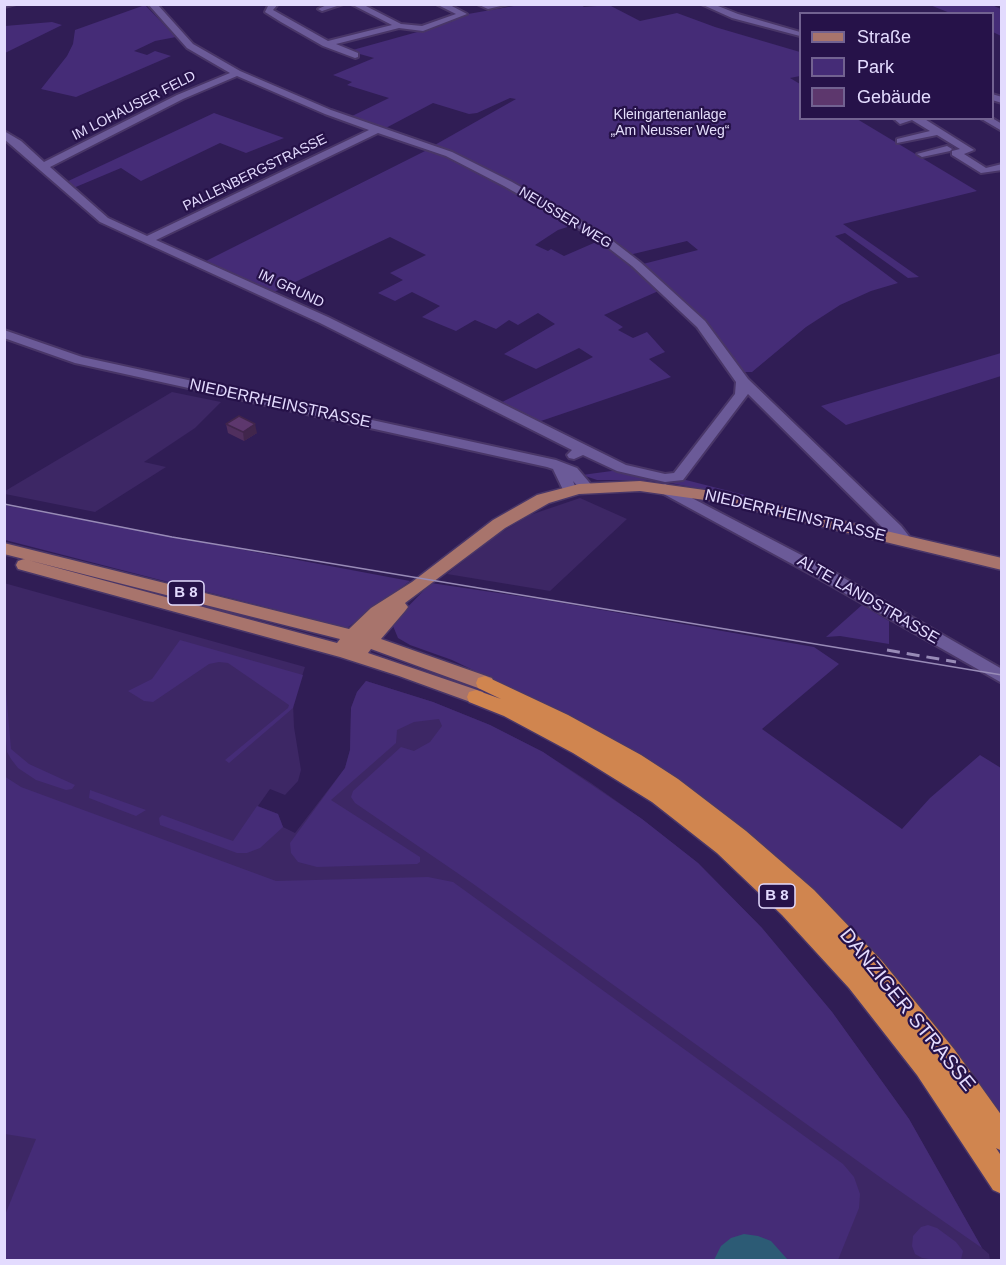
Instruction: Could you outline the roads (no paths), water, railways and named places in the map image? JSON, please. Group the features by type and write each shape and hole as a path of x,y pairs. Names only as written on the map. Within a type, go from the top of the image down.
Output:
{"highway":[{"name":"DANZIGER STRASSE","path":"480,690 561,720 634,761 672,786 739,837 806,897 874,969 945,1057 1002,1138"},
{"name":"DANZIGER STRASSE","path":"480,690 623,772 659,796 725,847 750,870 790,908 857,980 926,1066 1002,1181"}],"main road":[{"name":"NIEDERRHEINSTRASSE","path":"570,491 626,486 665,489 735,500 1002,564"},
{"path":"354,646 377,612 418,586 477,539 522,509 543,499 570,491"},
{"name":"DANZIGER STRASSE","path":"4,548 354,646 480,690"},
{"name":"DANZIGER STRASSE","path":"4,561 354,646 408,654 480,690"},
{"path":"354,646 393,613 418,586"},
{"path":"393,613 388,628 393,640 408,654"}],"street":[{"path":"4,5 12,4"},
{"name":"NEUSSER WEG","path":"152,4 190,46 237,73 328,112 449,154 508,184 601,237 636,264 701,324 743,382 904,540"},
{"path":"274,4 268,8 269,11 326,44 355,55"},
{"path":"322,9 339,4"},
{"path":"356,4 399,26 423,29 463,14 440,4"},
{"path":"481,4 488,7 505,4"},
{"path":"709,5 799,33"},
{"path":"326,44 399,26"},
{"name":"IM LOHAUSER FELD","path":"45,166 180,97 237,73"},
{"path":"916,120 938,132 954,149 985,171 1002,166"},
{"path":"988,120 1002,128"},
{"name":"PALLENBERGSTRASSE","path":"147,240 376,130"},
{"path":"900,141 938,132"},
{"name":"IM GRUND","path":"4,134 45,166 67,189 104,220 324,320 582,449"},
{"path":"922,154 954,149"},
{"name":"NIEDERRHEINSTRASSE","path":"4,334 79,360 559,466 572,471 587,488"},
{"path":"570,491 559,466 582,449 622,468 665,478 680,476 742,394 743,382"},
{"name":"ALTE LANDSTRASSE","path":"665,489 728,520 1002,677"},
{"name":"ALTE LANDSTRASSE","path":"691,493 728,520"},
{"path":"728,520 722,512 735,500"}],"water":[{"path":"744,1234 771,1241 788,1260 714,1260 721,1246 731,1238"}],"tram line":[{"path":"4,504 172,537 1002,675"}],"railway":[{"path":"887,650 956,662"}],"park label":[{"name":"Kleingartenanlage „Am Neusser Weg“","path":"670,124"}]}
